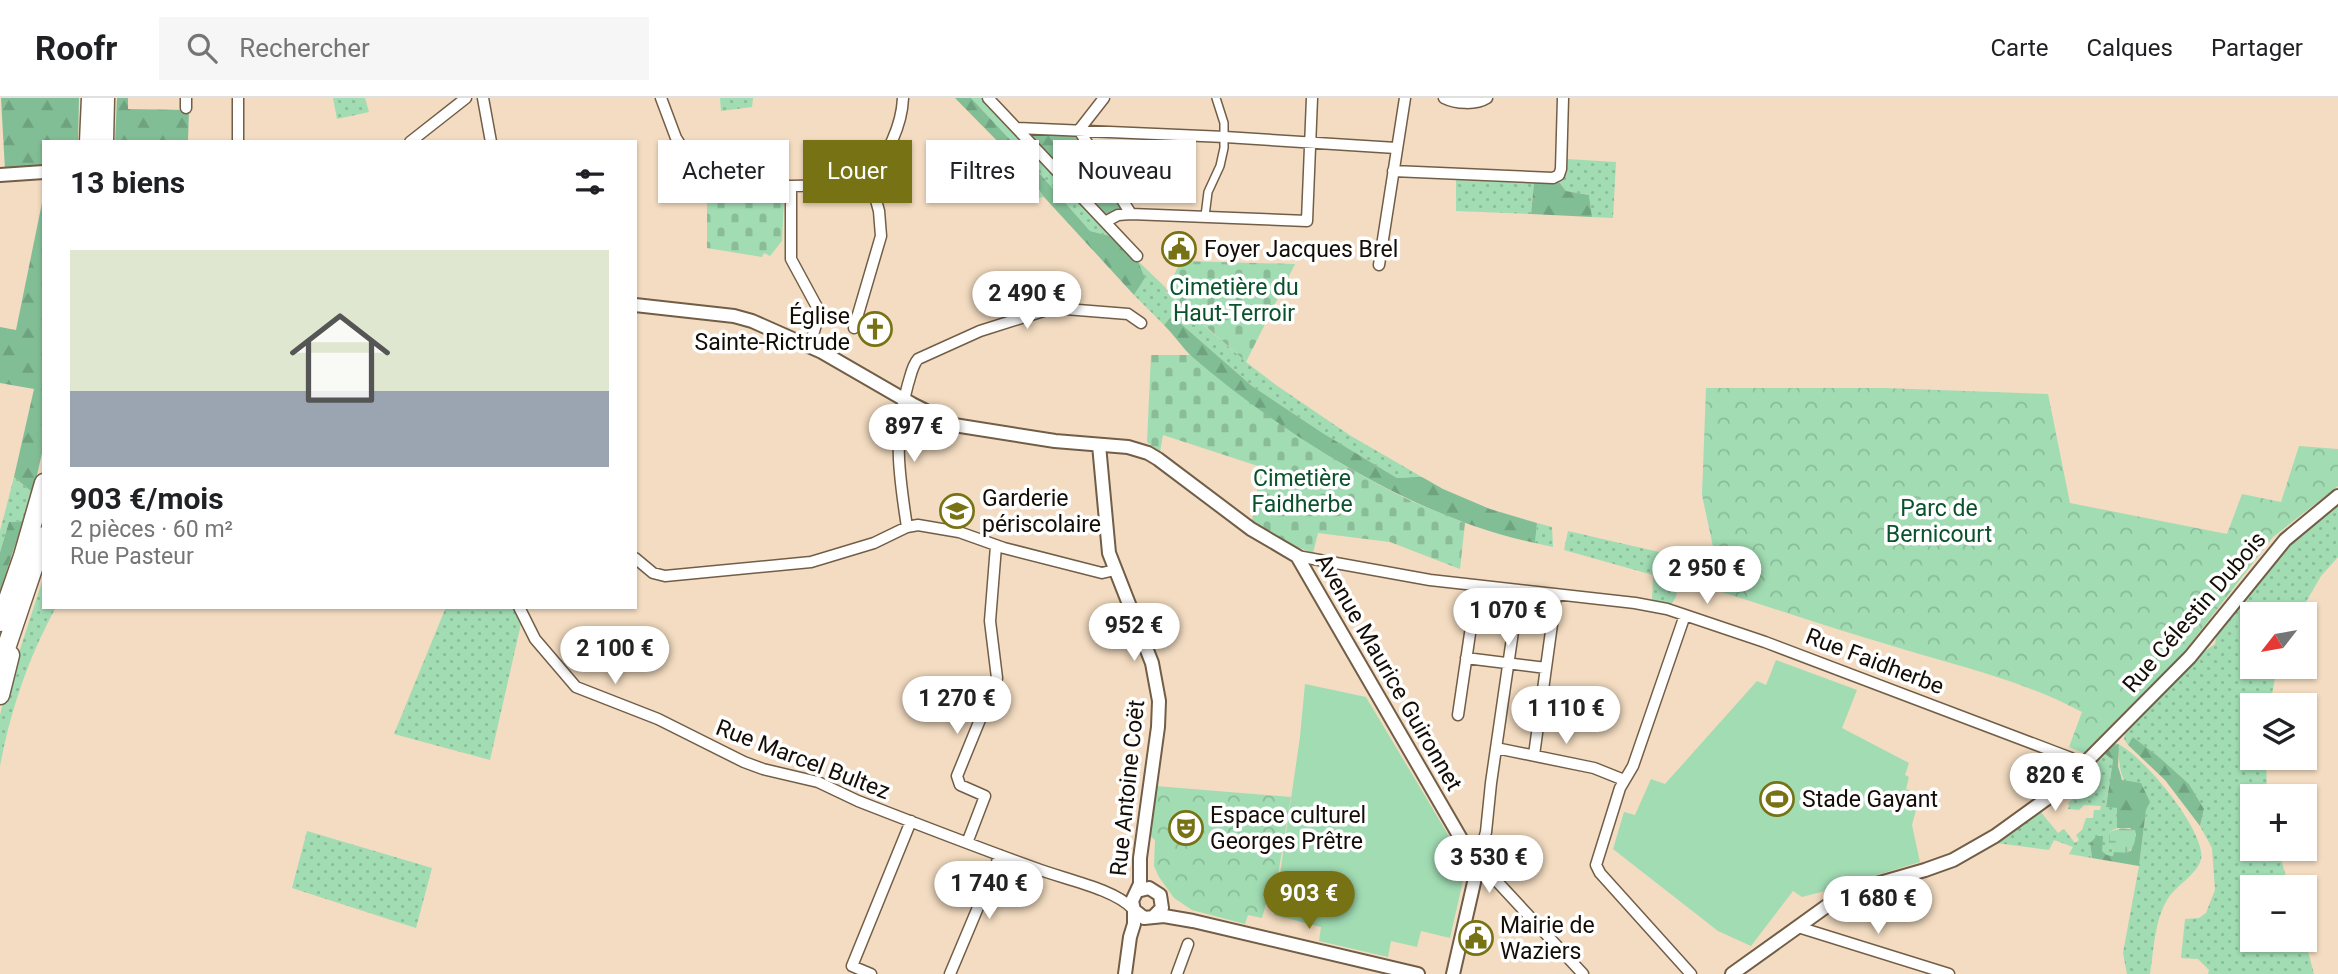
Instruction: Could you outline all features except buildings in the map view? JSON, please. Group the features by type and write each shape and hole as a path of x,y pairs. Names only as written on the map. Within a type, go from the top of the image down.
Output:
{"highway":[{"path":"89,140 91,98"},
{"path":"104,140 105,98"},
{"path":"0,666 5,617 42,490"},
{"path":"0,695 5,617 42,540"}],"street":[{"path":"238,98 238,140"},
{"path":"413,140 466,98"},
{"path":"483,98 491,140"},
{"path":"661,98 676,138 703,181 803,186"},
{"path":"891,140 897,130 903,98"},
{"path":"988,98 1137,256"},
{"path":"1079,130 1104,98"},
{"path":"1205,216 1208,192 1222,159 1225,137 1224,123 1216,98"},
{"path":"1105,222 1118,215 1131,214 1307,221 1312,98"},
{"path":"1379,265 1405,98"},
{"path":"1444,98 1451,101 1478,102 1487,98"},
{"path":"1393,171 1553,178 1559,175 1561,169 1563,98"},
{"path":"1017,128 1396,148"},
{"path":"1079,130 1131,214"},
{"path":"0,175 42,173"},
{"path":"791,186 792,263 817,307 818,314 810,345"},
{"path":"854,328 881,236 877,203"},
{"name":"Rue Faidherbe","path":"637,304 740,317 810,345 942,421 954,425 1135,449 1153,456 1263,538 1297,556 1430,580 1646,604 1779,647 2071,758 2081,767"},
{"path":"907,527 898,454 904,399 916,361 974,333 1041,310 1055,308 1128,314 1141,323"},
{"name":"Rue Antoine Coët","path":"1099,446 1108,548 1152,663 1159,701 1158,727 1140,858 1140,884 1136,893"},
{"name":"Rue Célestin Dubois","path":"1732,974 1850,892 1932,868 1969,851 2038,806 2081,767 2190,657 2285,540 2338,496"},
{"path":"637,560 653,573 665,576 796,564 820,560 874,543 907,527 918,525 981,538 996,546 1102,573 1115,570"},
{"path":"967,843 985,796 960,785 957,776 997,678 990,621 996,546"},
{"name":"Avenue Maurice Guironnet","path":"1297,556 1466,846 1476,871"},
{"path":"1458,715 1477,586"},
{"path":"1466,846 1479,845 1486,835 1519,590"},
{"path":"1534,755 1556,595"},
{"name":"Rue Marcel Bultez","path":"520,609 535,639 573,685 658,719 763,769 818,782 858,802 1112,894 1134,910"},
{"path":"1685,615 1596,868 1691,974"},
{"path":"1466,658 1546,668"},
{"path":"1496,748 1601,770 1625,780"},
{"path":"871,974 852,966 911,821"},
{"path":"950,974 1000,855"},
{"path":"1453,974 1476,871 1490,874 1583,974"},
{"path":"1125,974 1134,924 1132,901 1136,893 1144,888 1153,889 1159,893 1170,911 1192,921"},
{"name":"Rue Marcel Bultez","path":"1112,894 1136,893"},
{"path":"1129,946 1137,930 1161,909 1162,900"},
{"path":"1134,910 1141,917 1192,921 1418,974"},
{"path":"1798,927 1949,974"},
{"path":"1177,974 1188,944"}],"green space":[{"path":"1,98 79,98 78,140 42,140 42,167 5,170"},
{"path":"117,98 128,98 128,109 189,110 188,140 115,140"},
{"path":"333,98 365,98 369,112 337,119"},
{"path":"720,98 753,98 752,107 721,111"},
{"path":"955,98 971,98 1010,140 996,140"},
{"path":"971,98 983,98 1023,140 1010,140"},
{"path":"1034,134 1079,136 1081,140 1053,140 1053,162 1039,147 1039,140 1031,139"},
{"path":"1039,157 1053,172 1053,189 1039,173"},
{"path":"1567,159 1616,162 1613,218 1592,217 1589,195 1566,191 1559,182 1567,173"},
{"path":"1039,173 1053,189 1053,203 1065,203 1090,231 1114,237 1138,261 1145,278 1134,295 1039,190"},
{"path":"1456,180 1534,183 1531,214 1456,211"},
{"path":"1559,182 1566,191 1589,195 1592,217 1531,214 1534,183"},
{"path":"42,203 42,453 33,493 14,477 34,389 0,383 0,327 16,330"},
{"path":"707,203 784,203 782,241 770,256 764,253 762,257 707,248"},
{"path":"1065,203 1082,203 1114,237 1090,231"},
{"path":"1091,203 1120,203 1125,211 1106,218"},
{"path":"1138,261 1166,288 1166,292 1276,385 1351,436 1422,477 1397,478 1252,386 1173,317 1164,325 1134,295 1145,278"},
{"name":"Cimetière du Haut-Terroir","path":"1181,261 1295,264 1246,362 1166,291"},
{"path":"1172,316 1252,386 1321,432 1397,478 1422,477 1490,509 1537,523 1535,543 1476,527 1420,504 1365,477 1312,446 1220,382 1192,357 1164,325"},
{"name":"Cimetière Faidherbe","path":"1151,355 1190,355 1238,394 1314,447 1404,497 1465,523 1460,569 1390,542 1318,533 1313,553 1284,542 1252,521 1261,467 1163,435 1160,452 1147,442"},
{"name":"Parc de Bernicourt","path":"1706,388 1884,388 2048,394 2070,503 2227,534 2242,494 2281,502 2299,446 2338,449 2338,486 2273,537 2184,652 2086,754 2069,747 2082,712 2060,701 1991,675 1712,589 1715,556 1702,495"},
{"path":"14,477 33,493 23,521 9,522 0,552 0,531"},
{"path":"2338,504 2338,557 2321,576 2306,602 2242,602 2288,544"},
{"path":"23,521 0,591 0,552 9,522"},
{"path":"1537,523 1552,527 1553,547 1535,543"},
{"path":"1568,531 1672,555 1677,589 1674,600 1669,606 1652,601 1653,575 1564,550"},
{"path":"42,582 42,609 55,609 22,684 0,766 0,715"},
{"path":"2240,604 2240,679 2275,679 2272,693 2240,693 2240,770 2266,770 2267,784 2240,784 2240,861 2281,861 2286,875 2240,875 2240,952 2308,952 2314,974 2208,974 2209,970 2198,959 2181,958 2185,919 2199,918 2206,913 2215,890 2212,848 2200,826 2204,809 2189,784 2159,757 2134,738 2128,745 2124,739 2125,733 2201,654 2215,644 2217,633"},
{"path":"445,609 515,609 521,624 490,760 394,734"},
{"name":"Stade Gayant","path":"1776,660 1857,690 1842,728 1909,763 1905,775 1909,777 1906,789 1913,792 1909,807 1916,810 1912,825 1920,862 1840,886 1830,892 1829,890 1802,897 1793,891 1751,946 1718,931 1613,849 1624,812 1635,815 1651,779 1665,784 1757,681 1766,685"},
{"path":"1305,684 1366,697 1462,858 1465,872 1450,938 1421,931 1417,947 1391,941 1388,957 1319,941 1321,927 1274,915"},
{"path":"2133,737 2189,784 2204,809 2200,826 2165,780 2128,745"},
{"path":"2113,742 2138,759 2169,793 2200,846 2199,864 2167,900 2163,909 2157,927 2150,974 2127,974 2123,953 2146,810 2125,782 2120,768 2119,749"},
{"path":"2113,742 2119,748 2118,766 2122,780 2141,783 2150,802 2146,810 2139,866 2092,858 2090,843 2097,836 2103,836 2102,851 2113,856 2114,852 2131,851 2136,834 2130,828 2117,828 2117,808 2106,807 2113,760 2104,753"},
{"path":"2104,753 2113,760 2106,806 2117,808 2117,828 2109,832 2109,845 2114,856 2102,851 2102,836 2090,843 2092,858 2069,854 2073,847 2054,840 2049,850 1997,843 2040,811 2058,833 2064,829 2075,843 2079,840 2076,835 2082,830 2086,818 2093,818 2094,810 2100,810 2101,806 2084,805 2079,810 2068,809 2068,803 2074,798 2067,790"},
{"path":"1156,786 1291,797 1277,881 1273,880 1262,918 1248,915 1245,924 1192,910 1174,898 1154,866 1155,840 1150,836"},
{"path":"2122,828 2135,830 2134,843 2127,853 2114,852 2109,845 2109,832"},
{"path":"307,831 432,868 416,928 292,888"}],"place":[{"name":"Foyer Jacques Brel","path":"1179,249"},
{"name":"Église Sainte-Rictrude","path":"875,329"},
{"name":"Garderie périscolaire","path":"957,511"},
{"name":"Stade Gayant","path":"1777,799"},
{"name":"Espace culturel Georges Prêtre","path":"1186,828"},
{"name":"Mairie de Waziers","path":"1476,938"}]}
